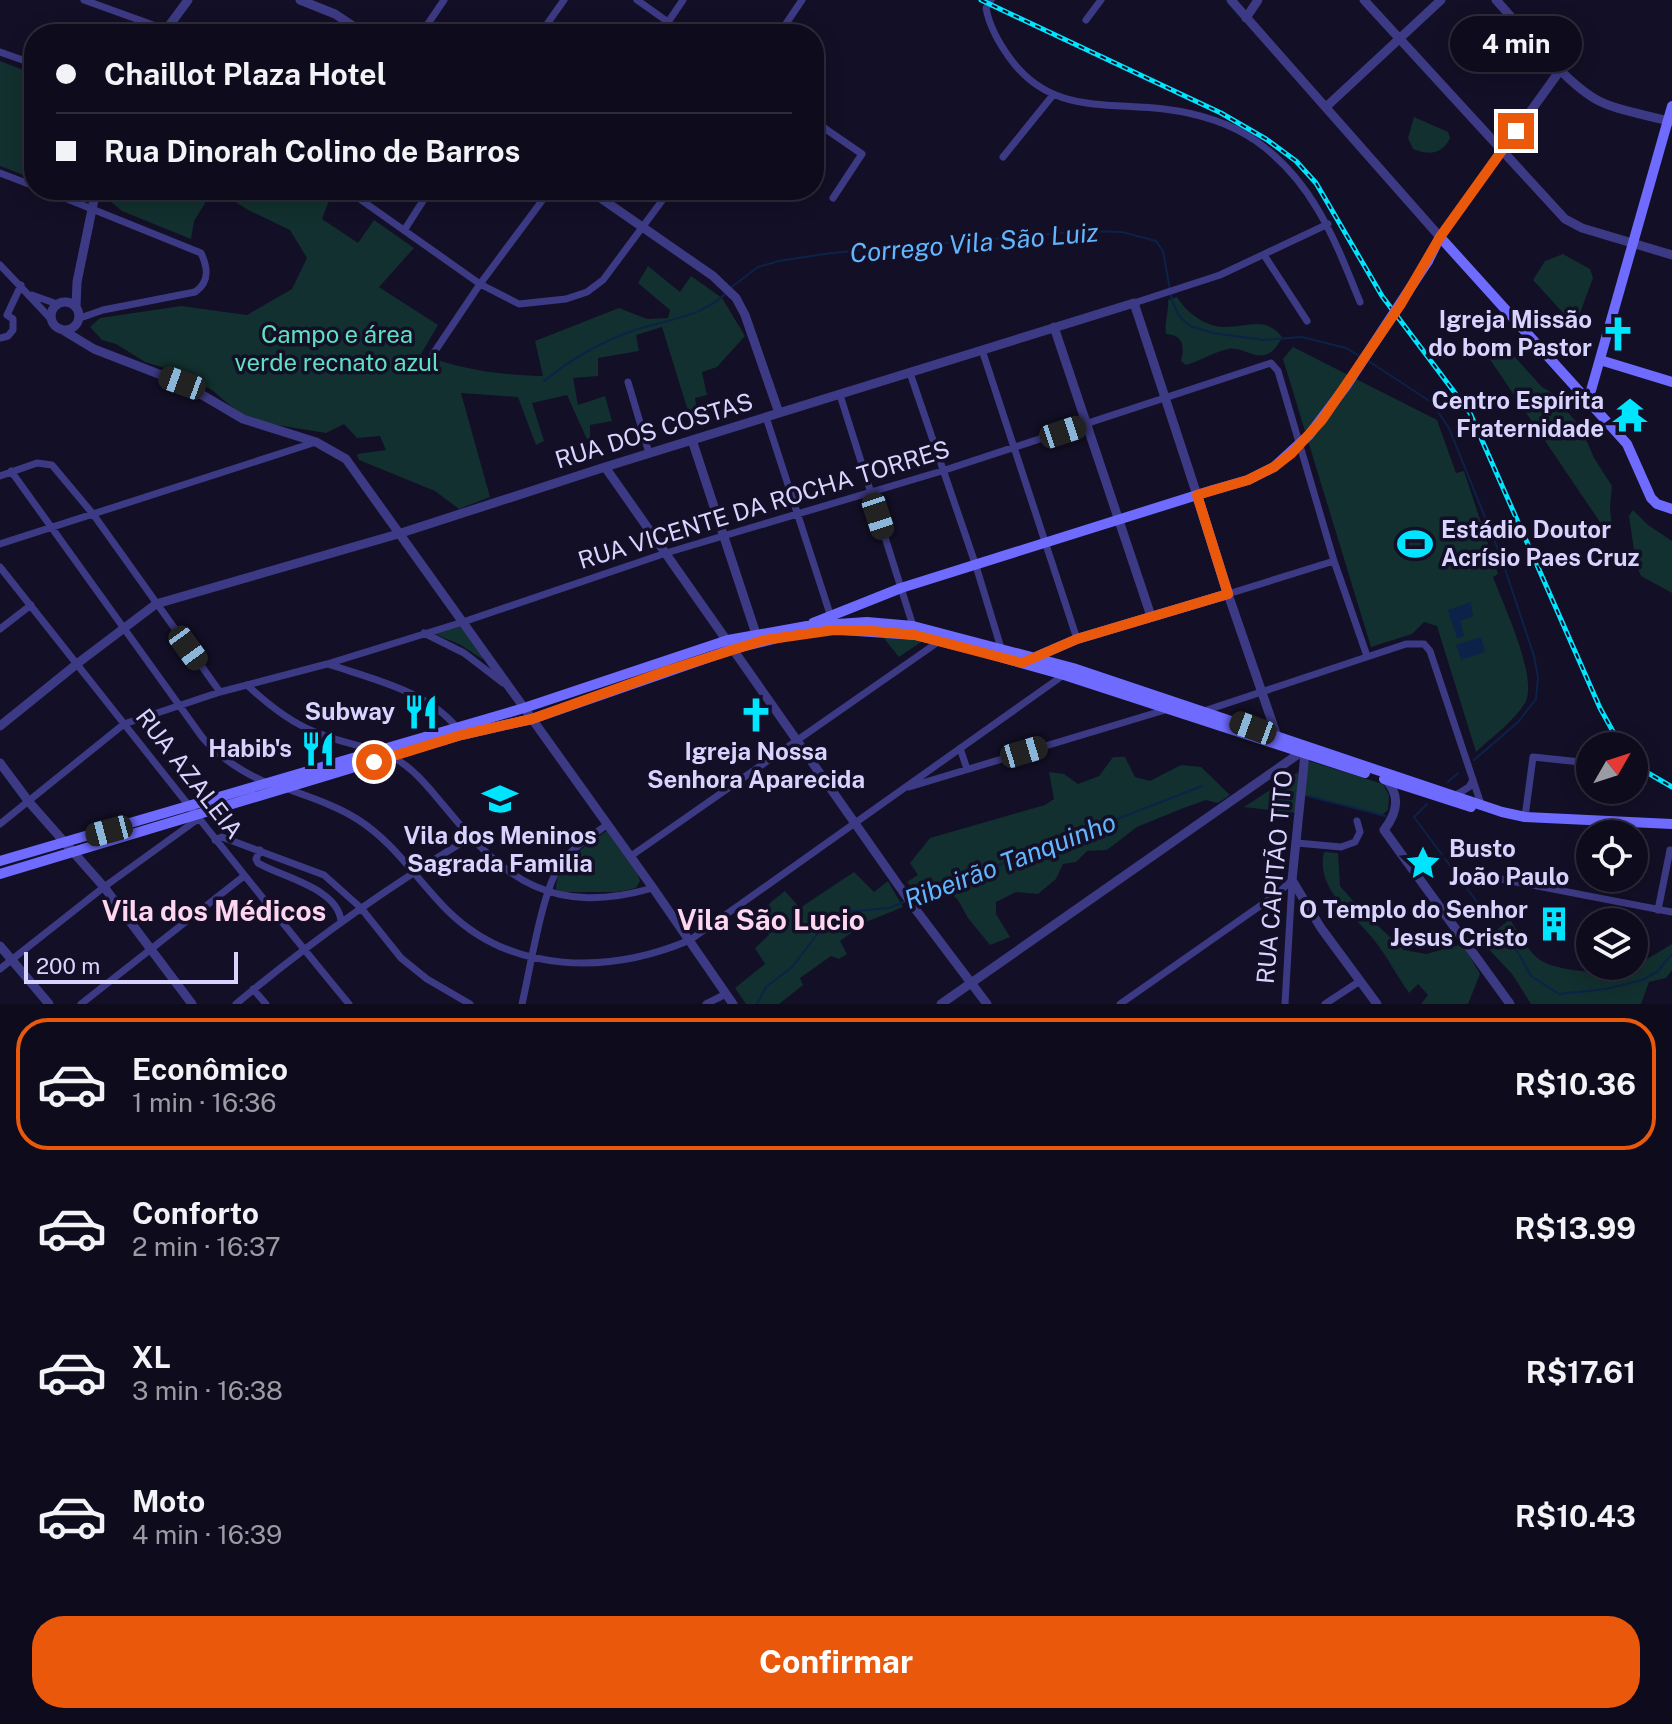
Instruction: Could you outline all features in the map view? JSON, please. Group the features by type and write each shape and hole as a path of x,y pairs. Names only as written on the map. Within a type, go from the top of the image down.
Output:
{"main road":[{"path":"1588,401 1672,106"},
{"path":"807,626 830,614 901,588 1248,480 1274,467 1309,435 1346,386 1428,261 1440,237 1627,444 1651,498 1657,504 1672,509"},
{"path":"1600,360 1672,382"},
{"path":"1027,661 1077,639 1228,594 1197,495"},
{"path":"0,874 193,814 394,757 459,730 532,719 756,634 807,626 867,622 914,630 1068,671 1144,697 1203,711 1386,780 1437,796 1454,797"},
{"path":"0,861 64,842 193,814 267,783 459,730 730,645 834,630 914,630"},
{"path":"944,638 1001,648 1027,661"},
{"path":"1144,697 1167,709 1279,741"},
{"path":"1302,749 1525,817 1672,824"}],"street":[{"path":"84,0 145,24"},
{"path":"171,24 188,0"},
{"path":"300,0 335,14 350,24"},
{"path":"428,24 444,0"},
{"path":"547,24 564,0"},
{"path":"637,0 671,24"},
{"path":"668,22 683,0"},
{"path":"786,24 802,0"},
{"path":"991,0 986,8 987,15 1003,48 1025,77 1053,95 1071,101 1175,111 1227,124 1275,156 1315,202 1328,224 1360,302"},
{"path":"1086,20 1101,0"},
{"path":"1231,0 1440,237 1561,69"},
{"path":"1246,18 1258,0"},
{"path":"1364,0 1565,219 1582,228 1672,255"},
{"path":"1326,107 1441,0"},
{"path":"1496,0 1590,96 1602,103 1670,121"},
{"path":"0,52 24,60"},
{"path":"1003,157 1053,95"},
{"path":"824,128 862,154 833,198"},
{"path":"0,173 24,182"},
{"path":"61,329 72,330 79,321 103,310 195,292 202,287 207,275 201,253 72,200"},
{"path":"93,200 77,282 76,307 79,321 94,349"},
{"path":"362,200 480,284 519,304 542,303 587,292 603,280 663,200"},
{"path":"405,229 424,200"},
{"path":"433,354 543,200"},
{"path":"603,200 713,276 736,298 745,315 779,413"},
{"name":"RUA DOS COSTAS","path":"156,604 398,534 1054,327 1163,296 1264,255 1328,224"},
{"path":"1264,255 1307,321"},
{"path":"0,265 61,329 94,349 182,383 243,419 316,442 346,459 631,856 733,1004"},
{"path":"51,319 53,309 77,282"},
{"path":"0,338 13,330 13,319 3,316 21,285"},
{"path":"30,295 76,307"},
{"path":"1134,303 1197,495"},
{"path":"1054,327 1151,616"},
{"path":"982,350 1077,639"},
{"name":"RUA VICENTE DA ROCHA TORRES","path":"0,824 124,724 220,692 327,664 463,622 666,553 942,471 1271,363 1278,371 1334,561 1367,656"},
{"path":"910,373 1001,648"},
{"path":"628,382 649,453"},
{"path":"840,395 914,630"},
{"path":"766,417 830,614"},
{"path":"692,440 756,634"},
{"path":"0,544 316,442"},
{"path":"0,476 37,463 52,465 93,514 220,692"},
{"path":"605,467 913,906 987,1004"},
{"path":"11,471 213,749 242,771 358,819 379,836 464,924 488,942 532,959 574,963 622,961 667,950 690,940 856,825 923,773 1068,671"},
{"path":"1279,741 1228,594 1334,561"},
{"name":"RUA AZALEIA","path":"0,567 193,814 349,1004"},
{"path":"0,726 156,604"},
{"path":"0,629 31,605"},
{"path":"424,633 464,653 509,688"},
{"path":"631,856 944,638"},
{"path":"1191,716 1367,656 1415,643 1424,644 1430,651 1481,804"},
{"path":"327,664 405,691 424,701 459,730"},
{"path":"247,685 275,711 299,726 322,736 380,751 410,768 471,837 502,867 522,881 548,893 594,898 653,888"},
{"path":"1138,717 1144,697"},
{"path":"903,789 1167,709"},
{"path":"960,748 967,769"},
{"path":"941,1004 1302,749"},
{"name":"RUA CAPITÃO TITO","path":"1285,1004 1292,880 1303,777 1302,749"},
{"path":"1525,817 1533,757 1576,762"},
{"path":"0,763 29,802 104,887 192,1004"},
{"path":"1281,766 1294,767 1303,777"},
{"path":"923,773 934,779"},
{"path":"1386,780 1395,794 1397,806 1384,830 1510,1004"},
{"path":"1454,797 1469,787 1473,780"},
{"path":"0,969 193,814"},
{"path":"1297,843 1341,847 1355,842 1360,832 1357,821"},
{"path":"522,1004 554,876 564,859 608,824"},
{"path":"215,840 222,837 324,875 361,908 401,958 427,979 470,1004"},
{"path":"236,1004 303,948 414,871 471,837"},
{"path":"260,850 256,859 258,863 322,893 341,915 341,922"},
{"path":"1658,910 1670,850"},
{"path":"81,1004 244,876"},
{"path":"1478,881 1485,876 1672,912"},
{"path":"1120,1004 1277,894 1292,880 1321,928 1377,1004"},
{"path":"0,946 49,1004"},
{"path":"1325,1004 1360,981"},
{"path":"253,989 266,1004"},
{"path":"706,1004 726,994"}],"green space":[{"path":"0,61 24,70 24,175 0,166"},
{"path":"1414,117 1448,132 1450,138 1447,144 1439,151 1430,153 1413,149 1408,138"},
{"path":"109,200 207,200 194,221 191,239 122,211"},
{"name":"Campo e área verde recnato azul","path":"232,200 329,200 322,219 358,243 374,220 414,248 379,287 438,325 421,354 466,368 543,376 535,341 619,308 647,319 668,318 670,310 638,283 648,266 680,292 691,276 722,298 745,336 717,367 702,372 707,395 695,398 697,411 689,414 662,327 636,335 639,351 598,358 598,376 573,378 578,405 605,396 612,421 590,425 590,446 567,395 532,403 544,441 536,445 518,397 461,393 490,497 459,509 435,491 359,460 357,454 386,450 380,436 357,438 344,424 326,433 247,420 212,390 181,373 145,362 116,344 102,340 90,327 100,318 181,306 247,315 292,289 307,258 290,230"},
{"path":"1563,254 1590,269 1593,278 1577,321 1566,316 1533,280 1545,261"},
{"path":"1177,297 1190,313 1209,324 1223,327 1262,324 1276,330 1282,337 1269,354 1262,356 1228,349 1186,365 1181,361 1181,342 1166,334 1168,300"},
{"path":"1489,346 1504,349 1513,355 1542,387 1552,393 1581,428 1594,458 1612,486 1612,530 1606,531 1489,358"},
{"path":"1293,347 1437,420 1456,473 1464,471 1498,574 1493,577 1524,660 1528,692 1525,703 1515,716 1476,752 1437,626 1424,622 1412,634 1371,647 1283,359"},
{"path":"1633,510 1648,525 1672,541 1672,593 1641,576 1636,564 1629,516"},
{"path":"461,626 485,658 435,634"},
{"path":"882,636 924,640 899,657"},
{"path":"1113,757 1125,757 1135,777 1150,781 1181,765 1201,767 1230,795 1218,803 1206,800 1137,827 1107,850 1087,851 1076,862 1063,864 1056,879 1038,894 1016,892 996,902 996,914 1010,937 990,945 958,900 947,890 922,899 907,882 918,875 910,863 930,838 1045,805 1054,799 1049,772 1064,774 1078,784 1099,776"},
{"path":"1309,761 1383,784 1389,795 1388,810 1382,815 1302,795"},
{"path":"1298,772 1297,813 1244,807"},
{"path":"608,830 637,871 640,881 636,888 617,892 561,892 556,889 557,879 567,862"},
{"path":"1324,852 1338,853 1340,886 1404,950 1426,954 1463,944 1480,974 1468,1004 1421,1004 1428,995 1418,984 1409,993 1379,946 1331,890 1325,878"},
{"path":"854,872 874,892 888,881 903,907 866,922 840,941 847,954 839,959 831,956 800,978 803,985 779,1004 746,1004 735,988 765,964 755,948 769,935 758,919 771,902 785,891 800,908"},
{"path":"1510,919 1535,956 1548,964 1576,970 1576,980 1648,980 1648,958 1672,944 1672,970 1666,978 1649,982 1641,1004 1531,1004 1512,974 1482,942"}],"water":[{"path":"1471,602 1473,616 1460,621 1464,636 1457,638 1448,610"},
{"path":"1481,637 1485,652 1461,660 1456,645"}],"waterway":[{"name":"Corrego Vila São Luiz","path":"729,289 758,267 831,253 1085,231 1122,232 1156,241 1163,251 1172,301 1179,316 1190,326 1213,333 1264,340 1302,337 1346,348 1361,357"},
{"name":"Corrego Vila São Luiz","path":"544,381 609,340 693,313 725,294"},
{"name":"Corrego Vila São Luiz","path":"1367,360 1431,402 1449,428 1501,557 1534,656 1538,677 1536,699 1518,722 1474,760"},
{"name":"Corrego Vila São Luiz","path":"1448,782 1458,773"},
{"name":"Ribeirão Tanquinho","path":"912,899 1202,786"},
{"name":"Ribeirão Tanquinho","path":"1308,796 1385,816"},
{"name":"Ribeirão Tanquinho","path":"1427,804 1414,817 1486,914"},
{"name":"Ribeirão Tanquinho","path":"757,1004 766,987 792,967 819,932 846,912 889,908 906,901"},
{"name":"Ribeirão Tanquinho","path":"1500,930 1531,976 1559,994 1606,989 1642,980 1657,972 1672,954"}],"railway":[{"path":"981,0 1221,113 1296,161 1316,183 1382,296 1470,413 1613,732"},
{"path":"1648,773 1672,787"}],"place":[{"name":"Igreja Missão do bom Pastor","path":"1618,334"},
{"name":"Centro Espírita Fraternidade","path":"1630,415"},
{"name":"Estádio Doutor Acrísio Paes Cruz","path":"1415,544"},
{"name":"Subway","path":"421,712"},
{"name":"Igreja Nossa Senhora Aparecida","path":"756,715"},
{"name":"Habib's","path":"318,749"},
{"name":"Vila dos Meninos Sagrada Familia","path":"500,799"},
{"name":"Busto João Paulo","path":"1423,863"},
{"name":"O Templo do Senhor Jesus Cristo","path":"1554,924"}],"district":[{"name":"Vila dos Médicos","path":"214,911"},
{"name":"Vila São Lucio","path":"771,920"}],"route":[{"path":"374,762 461,735 532,719 764,640 806,632 873,631 915,635 1022,663 1077,639 1228,594 1197,495 1248,480 1274,467 1292,453 1322,420 1401,304 1440,237 1516,131"}]}
